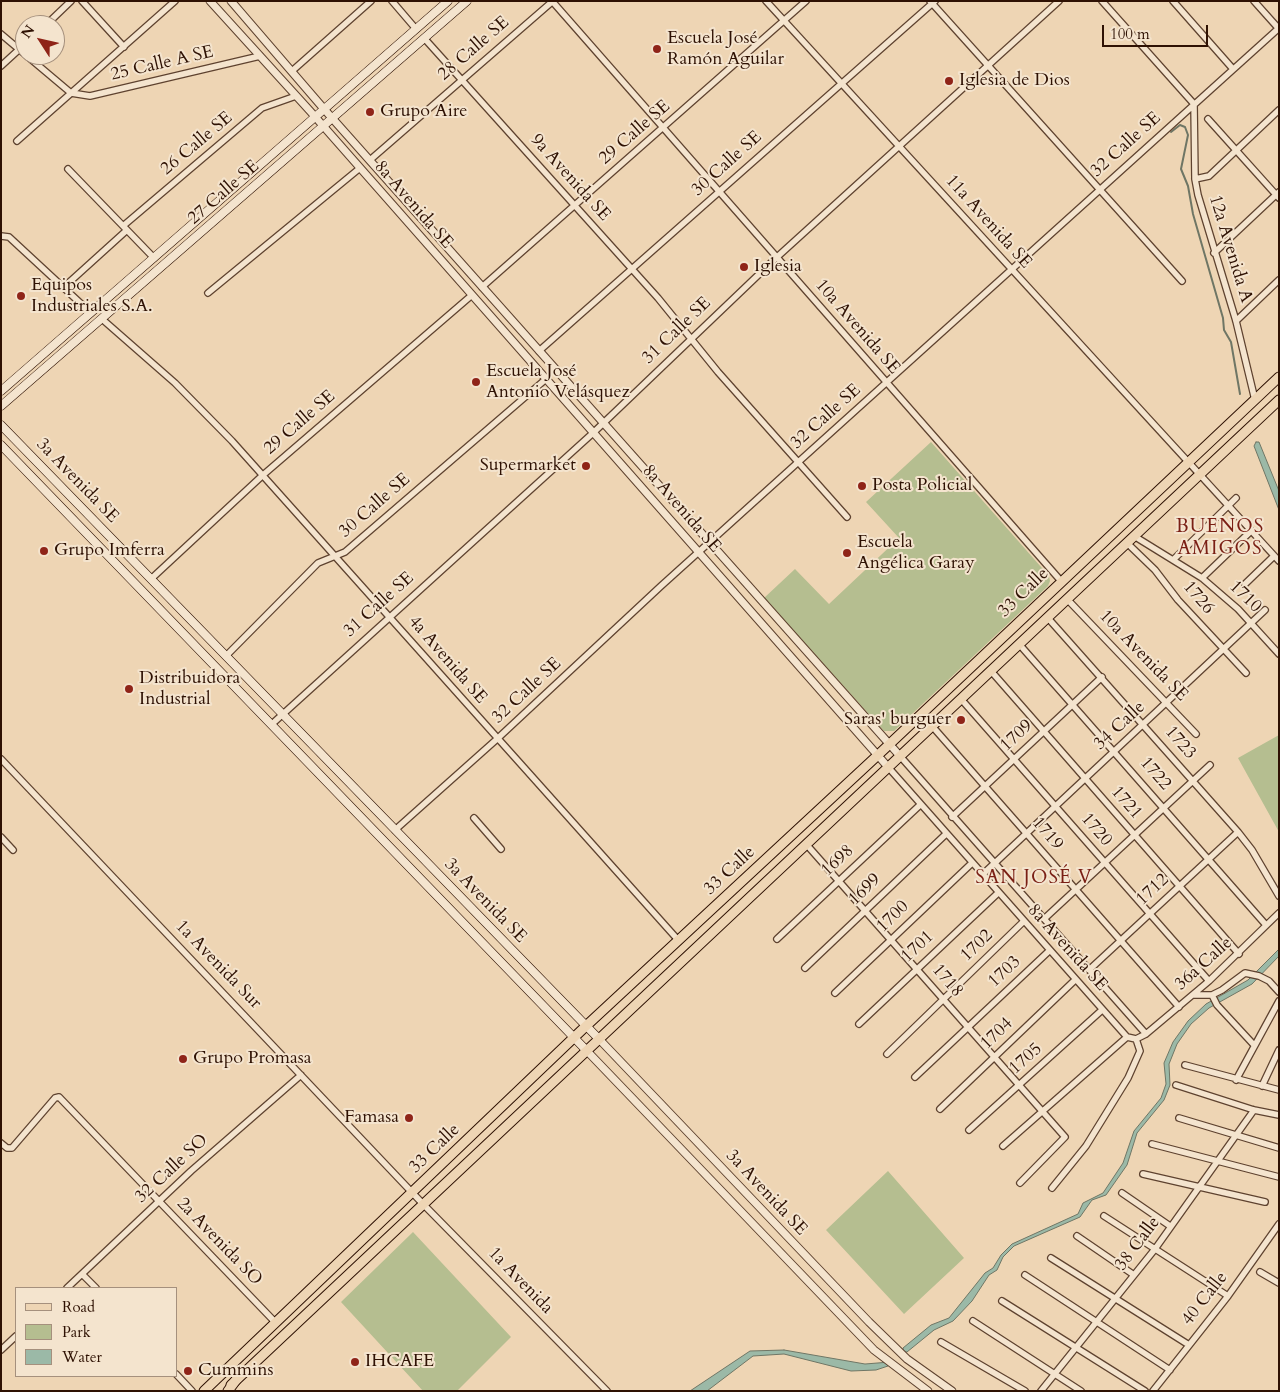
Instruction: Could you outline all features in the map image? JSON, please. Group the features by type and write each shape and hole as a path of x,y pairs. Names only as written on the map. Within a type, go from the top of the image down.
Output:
{"main road":[{"name":"27 Calle SE","path":"1,390 448,1"},
{"name":"27 Calle SE","path":"1,406 467,1"},
{"name":"33 Calle","path":"204,1391 586,1026 878,755 1279,376"},
{"name":"33 Calle","path":"227,1391 236,1380 1279,400"},
{"name":"3a Avenida SE","path":"1,425 599,1039"},
{"name":"3a Avenida SE","path":"1,445 587,1051"}],"street":[{"path":"56,15 71,1"},
{"path":"82,1 124,47"},
{"path":"17,141 175,1"},
{"name":"8a Avenida SE","path":"210,1 323,126 878,755 1049,952 1127,1038"},
{"name":"8a Avenida SE","path":"231,1 324,109 1146,1034"},
{"path":"292,71 371,1"},
{"path":"392,1 416,29"},
{"name":"28 Calle SE","path":"370,160 552,1"},
{"name":"10a Avenida SE","path":"552,1 1061,581"},
{"name":"11a Avenida SE","path":"766,1 1187,463 1277,559"},
{"name":"29 Calle SE","path":"482,287 806,1"},
{"name":"31 Calle SE","path":"272,724 388,616 604,423 776,258 1059,1"},
{"path":"1102,1 1194,104"},
{"path":"1173,1 1233,70"},
{"path":"1254,1 1279,28"},
{"path":"933,2 988,66 1182,281"},
{"name":"30 Calle SE","path":"539,351 933,2"},
{"name":"32 Calle SE","path":"394,830 497,739 699,552 1279,28"},
{"path":"1,34 15,46"},
{"name":"9a Avenida SE","path":"424,38 631,268 692,338 718,372 798,462"},
{"path":"1,66 15,54"},
{"name":"25 Calle A SE","path":"71,93 90,96 260,56"},
{"path":"37,65 71,93"},
{"name":"26 Calle SE","path":"64,287 125,228 262,108 296,96"},
{"name":"12a Avenida A","path":"1194,104 1195,180 1214,253 1236,321 1254,400"},
{"path":"1195,180 1209,176 1279,110"},
{"path":"1208,119 1278,195 1214,253"},
{"path":"68,168 154,258"},
{"path":"208,293 360,168"},
{"path":"2,236 9,238 91,313"},
{"path":"1236,321 1279,280"},
{"name":"29 Calle SE","path":"151,579 263,475 472,295"},
{"name":"4a Avenida SE","path":"102,319 178,386 263,475 679,941"},
{"name":"30 Calle SE","path":"226,656 318,563 345,552 546,379"},
{"path":"798,462 847,517"},
{"path":"1173,560 1236,498"},
{"path":"1202,578 1251,531"},
{"name":"1710","path":"1134,536 1202,578 1238,608 1279,654"},
{"name":"1726","path":"1127,542 1155,570 1222,650 1246,673"},
{"path":"1245,584 1277,559"},
{"name":"10a Avenida SE","path":"1067,599 1196,734"},
{"name":"34 Calle","path":"982,875 996,864 1265,610"},
{"name":"1723","path":"1047,618 1102,677 1238,832 1252,850 1279,896"},
{"name":"1722","path":"1020,644 1266,925"},
{"name":"1721","path":"991,671 1239,954"},
{"name":"1709","path":"952,817 1102,677"},
{"name":"1720","path":"961,699 1209,981"},
{"name":"1719","path":"932,726 1179,1007"},
{"name":"1a Avenida Sur","path":"1,760 413,1192"},
{"path":"1044,919 1210,765"},
{"name":"1698","path":"777,939 920,805"},
{"path":"474,818 501,848"},
{"name":"1712","path":"1089,970 1238,832"},
{"name":"1699","path":"806,968 946,834"},
{"path":"1,837 13,850"},
{"name":"1718","path":"806,844 1065,1137 1020,1183"},
{"name":"1700","path":"835,994 972,863"},
{"name":"1701","path":"859,1024 998,893"},
{"name":"36a Calle","path":"1136,1039 1146,1034 1209,981 1239,954 1279,913"},
{"name":"1702","path":"887,1054 1023,922"},
{"name":"1703","path":"915,1077 1049,952"},
{"path":"1194,994 1212,996 1245,973 1259,976 1269,981 1279,992"},
{"name":"1704","path":"940,1109 1075,980"},
{"path":"1212,996 1217,1005 1254,1046"},
{"path":"1236,1080 1279,1001"},
{"name":"1705","path":"969,1130 1102,1010"},
{"path":"1003,1146 1127,1038 1136,1039 1140,1051 1124,1086 1086,1146 1052,1188"},
{"name":"3a Avenida SE","path":"599,1039 869,1322 907,1359 952,1391"},
{"path":"1262,1086 1279,1050"},
{"name":"3a Avenida SE","path":"587,1051 874,1350 928,1391"},
{"path":"1185,1065 1279,1090"},
{"name":"32 Calle SO","path":"68,1287 159,1201 301,1075"},
{"path":"1176,1084 1254,1110 1279,1116"},
{"name":"2a Avenida SO","path":"1,1143 9,1149 58,1096 275,1322"},
{"name":"38 Calle","path":"1041,1391 1155,1248 1254,1110"},
{"path":"1179,1118 1279,1148"},
{"path":"1152,1144 1279,1177"},
{"path":"1142,1174 1265,1202"},
{"name":"1a Avenida","path":"413,1192 607,1391"},
{"path":"1122,1192 1170,1226"},
{"path":"1104,1216 1228,1296"},
{"name":"40 Calle","path":"1153,1391 1228,1296 1279,1224"},
{"path":"1076,1236 1134,1275"},
{"path":"1051,1258 1114,1300 1189,1345"},
{"path":"1260,1272 1279,1283"},
{"path":"82,1274 95,1287"},
{"path":"1025,1275 1170,1370"},
{"path":"1002,1301 1145,1391"},
{"path":"973,1320 1082,1391"},
{"path":"1,1350 15,1337"},
{"path":"942,1342 1025,1391"},
{"path":"178,1376 192,1391"}],"green space":[{"path":"931,442 1049,576 1050,581 1048,586 894,731 884,731 764,598 795,569 829,604 899,538 866,502"},
{"path":"1279,735 1279,832 1238,758"},
{"path":"888,1171 964,1258 904,1314 826,1230"},
{"path":"413,1232 511,1337 457,1391 423,1391 341,1302"}],"water":[{"path":"1256,442 1259,442 1279,491 1279,510 1254,446"},
{"path":"1279,949 1279,956 1252,984 1209,1008 1191,1024 1177,1044 1169,1064 1170,1085 1164,1100 1137,1133 1127,1165 1106,1195 1092,1200 1080,1217 1014,1246 1003,1257 997,1270 989,1275 972,1301 953,1321 934,1330 907,1352 903,1352 903,1348 931,1325 949,1318 985,1273 993,1268 1001,1255 1012,1244 1078,1214 1083,1203 1103,1193 1123,1163 1134,1131 1161,1098 1166,1084 1164,1063 1173,1042 1188,1021 1206,1004 1248,980"},
{"path":"784,1350 865,1364 890,1362 888,1366 876,1370 851,1371 784,1354 753,1356 707,1391 690,1391 750,1351"}],"waterway":[{"path":"1171,132 1180,125 1185,127 1188,135 1181,169 1188,186 1193,214 1223,318 1224,330 1231,342 1240,394"}],"place":[{"name":"Escuela José Ramón Aguilar","path":"657,49"},
{"name":"Iglesia de Dios","path":"949,81"},
{"name":"Grupo Aire","path":"370,112"},
{"name":"Iglesia","path":"744,267"},
{"name":"Equipos Industriales S.A.","path":"21,296"},
{"name":"Escuela José Antonio Velásquez","path":"476,382"},
{"name":"Supermarket","path":"586,466"},
{"name":"Posta Policial","path":"862,486"},
{"name":"Grupo Imferra","path":"44,551"},
{"name":"Escuela Angélica Garay","path":"847,553"},
{"name":"Distribuidora Industrial","path":"129,689"},
{"name":"Saras' burguer","path":"961,720"},
{"name":"Grupo Promasa","path":"183,1059"},
{"name":"Famasa","path":"409,1118"},
{"name":"IHCAFE","path":"355,1362"},
{"name":"Cummins","path":"188,1371"}],"district":[{"name":"BUENOS AMIGOS","path":"1220,539"},
{"name":"SAN JOSÉ V","path":"1034,879"}]}
